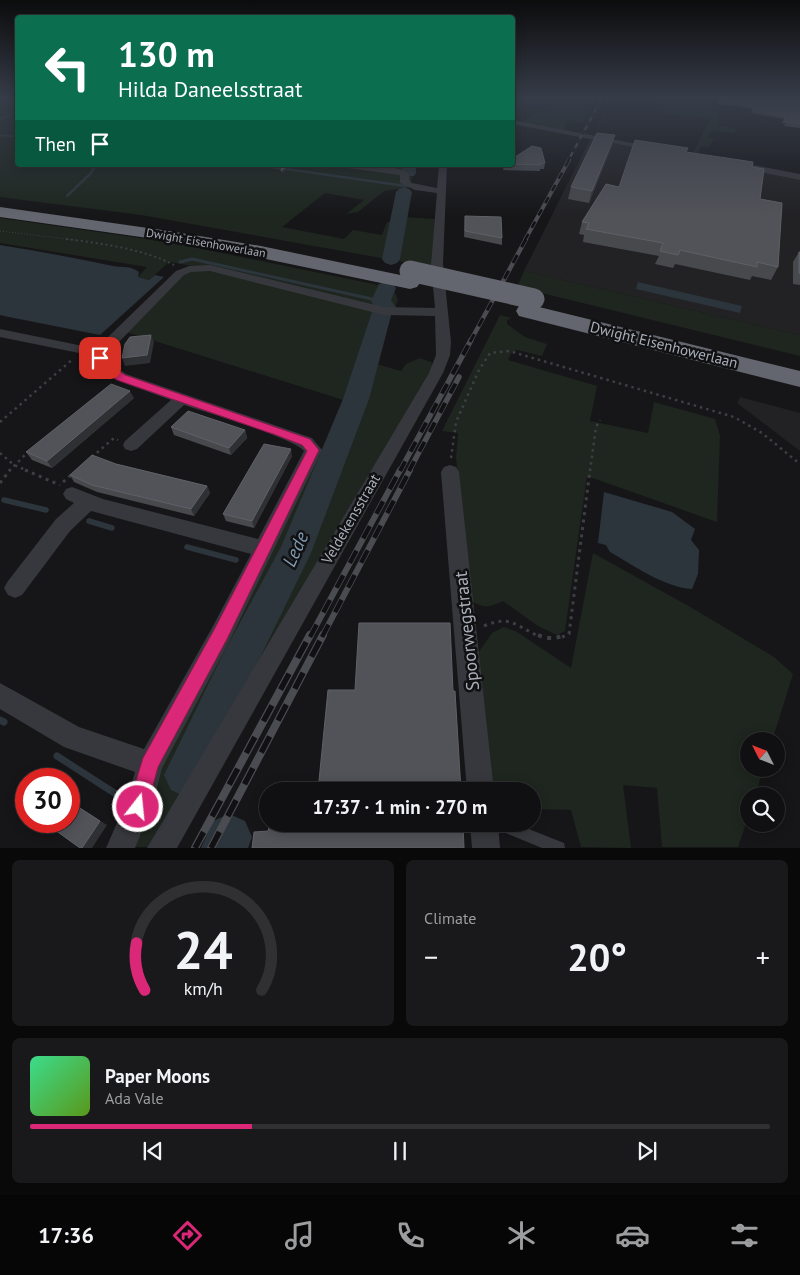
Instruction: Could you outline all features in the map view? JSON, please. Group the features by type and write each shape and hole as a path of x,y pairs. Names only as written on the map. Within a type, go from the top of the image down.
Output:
{"highway":[{"name":"Dwight Eisenhowerlaan","path":"0,203 99,214 224,234 410,277"},
{"name":"Dwight Eisenhowerlaan","path":"0,212 169,236 410,277"},
{"path":"410,277 530,305"},
{"name":"Dwight Eisenhowerlaan","path":"530,305 800,364"},
{"name":"Dwight Eisenhowerlaan","path":"530,305 800,379"}],"street":[{"path":"587,138 664,152"},
{"path":"730,163 800,177"},
{"path":"362,167 403,173 406,176 405,183 410,186 419,189 441,191"},
{"name":"Veldekensstraat","path":"161,848 436,373 443,355 437,264 443,167"},
{"path":"91,354 113,340 180,273 189,269 210,268 384,311 441,312"},
{"path":"0,333 91,354 121,377 297,438 306,442 313,450 265,549 150,764 138,807 120,848"},
{"path":"132,445 181,399"},
{"name":"Spoorwegstraat","path":"450,472 468,636 480,782"},
{"path":"15,588 64,525 74,493 99,506 265,549"},
{"path":"0,694 73,738 150,764"},
{"path":"485,832 486,848"}],"lane":[{"path":"520,832 559,848"}],"path":[{"path":"0,231 91,242 161,258 166,261"},
{"path":"450,472 456,422 485,359 490,353 502,350 629,385 734,417 762,433 800,464"},
{"path":"0,422 91,354"},
{"path":"468,636 495,619 510,619 540,637 557,640 569,634 596,427 600,420"},
{"path":"87,461 114,438 132,445"},
{"path":"0,483 14,465 35,447"},
{"path":"0,453 14,465 74,493 74,473"}],"shaded area":[{"path":"0,138 15,138 15,167 413,167 411,187 384,191 358,212 346,214 364,200 325,193 282,227 344,239 353,230 382,235 387,222 401,222 402,217 435,219 431,267 141,215 0,197"},
{"path":"701,138 714,139 709,147 702,146 696,154 692,155"},
{"path":"590,139 800,180 800,335 524,271"},
{"path":"0,218 168,242 393,288 398,300 395,308 358,359 401,371 406,364 420,358 431,362 433,367 153,847 131,847 155,776 317,456 353,403 126,332 193,266 169,262 149,280 138,277 147,267 0,243"},
{"path":"0,245 129,268 139,272 138,277 149,280 155,275 164,277 100,335 0,315"},
{"path":"524,271 800,335 800,356 517,287"},
{"path":"638,282 742,306 740,313 636,289"},
{"path":"500,315 511,318 507,320 507,324 525,337 547,344 542,356 517,350 511,353 508,360 597,386 590,421 648,433 654,402 715,419 720,436 717,522 587,476 565,631 557,635 538,626 503,601 487,606 472,601 456,458 458,433 442,431"},
{"path":"740,397 800,413 800,451 737,403"},
{"path":"604,492 672,512 695,529 691,540 699,550 698,574 692,589 660,580 610,552 606,545 598,543"},
{"path":"593,553 692,608 774,657 793,674 775,732 740,732 740,778 760,778 758,787 740,787 740,832 743,832 738,847 662,847 657,788 623,785 631,848 581,847 571,810 541,809 541,782 492,782 478,653 492,633 504,627 517,632 571,668"}],"building":[{"path":"595,138 614,138 592,191 571,187"},
{"path":"635,140 688,148 686,152 753,162 752,167 764,169 760,199 782,203 778,267 757,262 757,267 680,250 678,255 660,251 663,243 586,229 589,223 582,222 606,184 619,187"},
{"path":"532,146 541,148 545,163 540,163 541,165 515,164 515,157"},
{"path":"465,216 501,217 502,238 465,231"},
{"path":"800,252 800,274 799,273"},
{"path":"151,335 147,355 122,358 125,344 130,337"},
{"path":"111,384 130,391 47,461 26,452"},
{"path":"188,411 245,430 229,448 171,427"},
{"path":"264,444 291,449 252,521 223,514"},
{"path":"92,455 116,464 207,486 191,509 92,485 70,475"},
{"path":"359,623 450,623 460,782 319,782 328,690 355,690"},
{"path":"80,808 100,821 82,848 59,833 80,833"},
{"path":"254,832 463,832 464,848 252,848"}],"waterway":[{"path":"67,196 95,167"},
{"path":"272,167 406,186"},
{"name":"Lede","path":"409,167 409,173"},
{"name":"Lede","path":"391,259 404,192"},
{"path":"180,262 192,259 381,301"},
{"name":"Lede","path":"386,288 381,301 386,307"},
{"name":"Lede","path":"186,775 237,665 295,553 356,399 382,312"},
{"path":"4,500 46,510"},
{"path":"89,521 112,528"},
{"path":"187,547 236,560"},
{"path":"0,720 4,722"},
{"path":"57,756 119,796"},
{"name":"Lede","path":"224,848 229,837"}],"railway":[{"path":"568,161 581,138"},
{"path":"525,240 569,160"},
{"path":"470,342 526,239"},
{"path":"400,471 471,340"},
{"path":"409,471 459,377"},
{"path":"310,637 400,470"},
{"path":"322,637 410,470"},
{"path":"195,848 310,635"},
{"path":"211,848 323,635"}],"route":[{"path":"100,358 107,367 121,377 280,432 306,442 313,450 221,634 150,764 138,807"}]}
